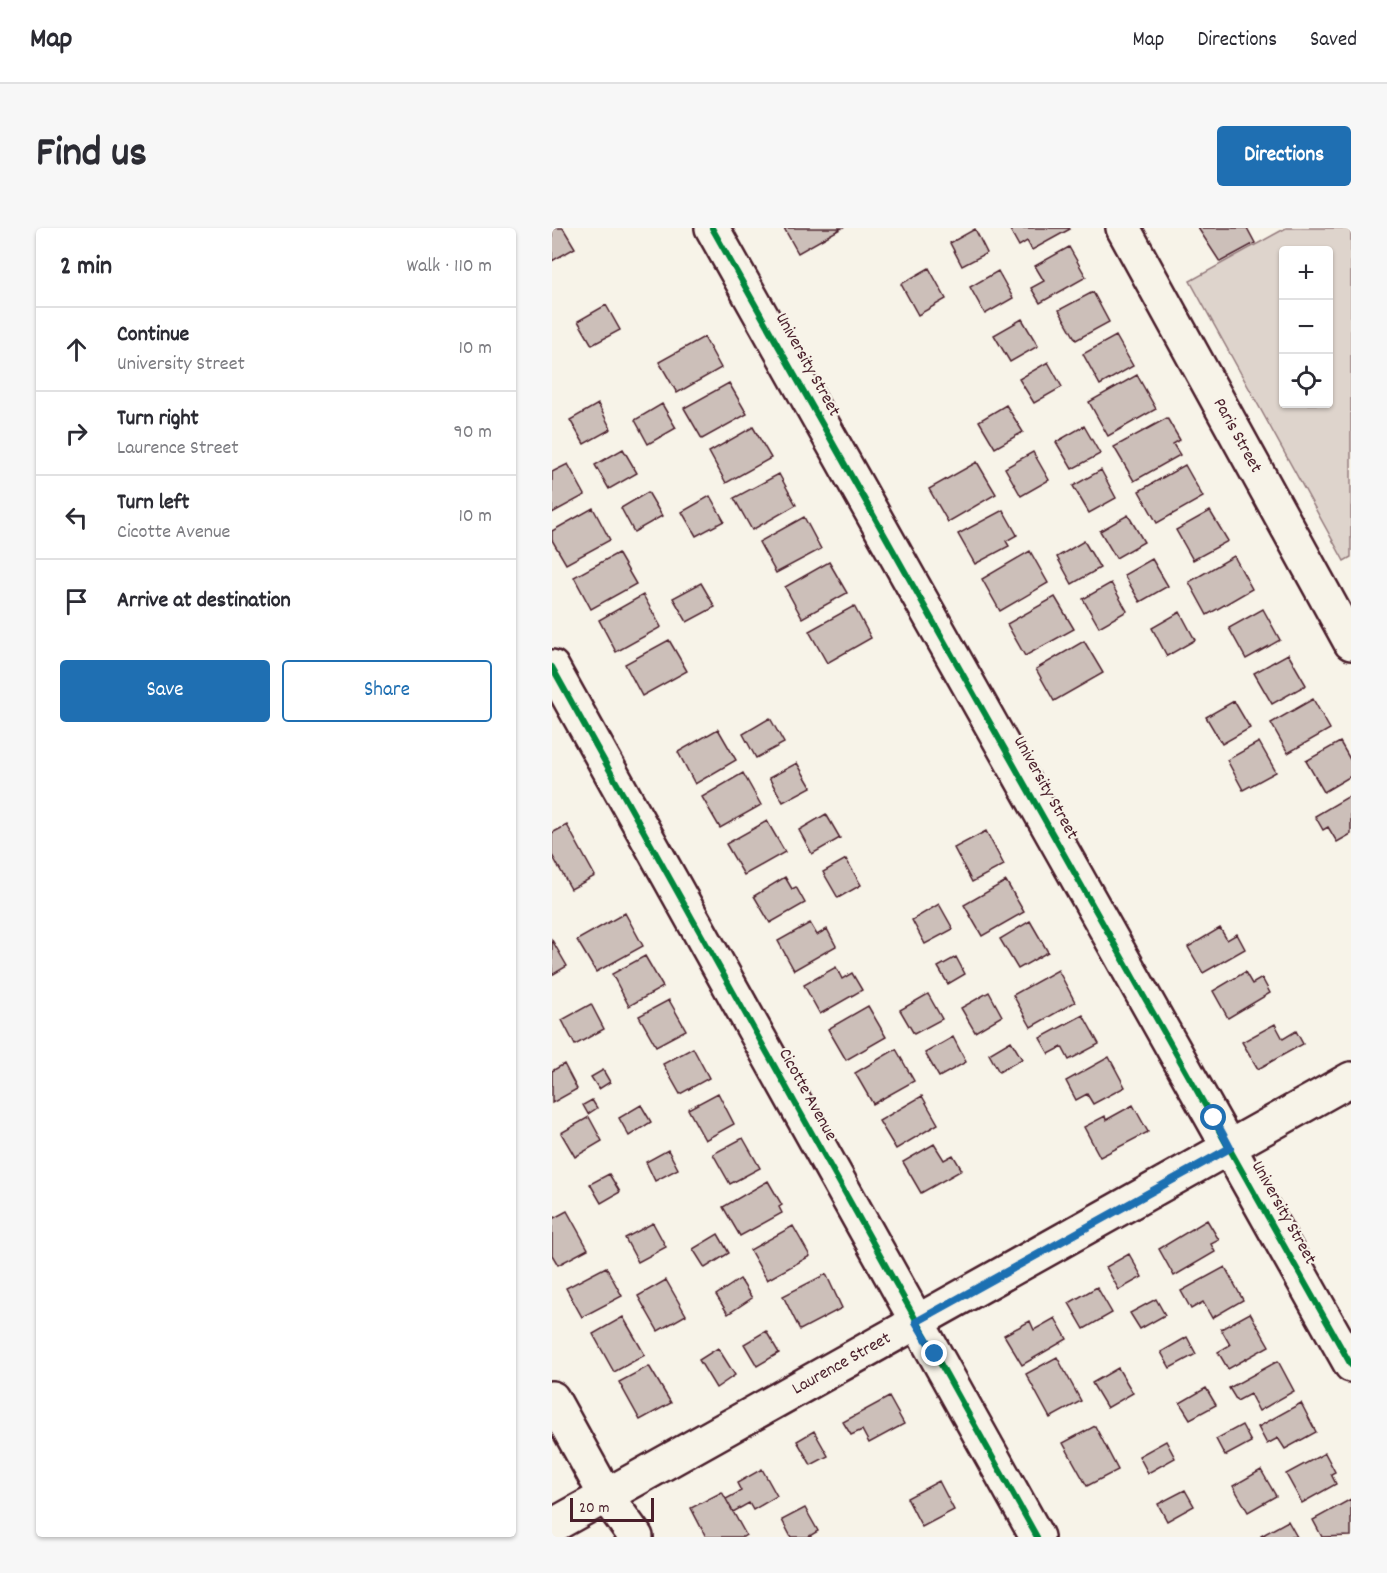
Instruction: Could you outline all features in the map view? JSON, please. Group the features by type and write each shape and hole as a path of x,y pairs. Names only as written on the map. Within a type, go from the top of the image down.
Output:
{"street":[{"name":"University Street","path":"712,228 1351,1365"},
{"name":"Paris Street","path":"1123,228 1351,643"},
{"name":"Cicotte Avenue","path":"552,667 1037,1537"},
{"name":"Laurence Street","path":"552,1526 1351,1079"},
{"path":"552,1398 606,1496 636,1537"}],"shaded area":[{"path":"1286,228 1351,228 1351,557 1344,561 1190,281"}],"building":[{"path":"563,228 575,248 552,261 552,229"},
{"path":"784,228 842,228 798,253"},
{"path":"1009,228 1070,229 1032,250 1027,241 1019,246"},
{"path":"1198,228 1247,228 1255,243 1220,262"},
{"path":"975,229 987,253 962,266 950,243"},
{"path":"1069,247 1086,277 1040,303 1031,288 1044,281 1035,266"},
{"path":"929,268 946,299 918,315 901,284"},
{"path":"998,271 1013,298 985,314 970,287"},
{"path":"1093,292 1109,322 1076,340 1059,310"},
{"path":"606,305 620,330 592,345 578,321"},
{"path":"1022,319 1038,346 1010,362 994,335"},
{"path":"1116,336 1133,366 1100,385 1083,354"},
{"path":"704,337 721,368 677,393 659,362"},
{"path":"1048,362 1062,387 1034,403 1019,379"},
{"path":"1137,375 1156,409 1108,436 1089,402"},
{"path":"729,383 747,414 702,439 684,408"},
{"path":"598,404 611,429 584,444 570,420"},
{"path":"662,404 676,428 648,444 635,420"},
{"path":"1006,405 1023,432 995,448 979,421"},
{"path":"1167,418 1180,440 1173,444 1180,455 1134,481 1114,447"},
{"path":"1084,426 1100,454 1072,469 1056,442"},
{"path":"753,427 771,458 726,483 709,452"},
{"path":"623,449 637,473 609,489 595,465"},
{"path":"1033,452 1049,480 1021,496 1005,468"},
{"path":"977,462 996,494 948,522 929,489"},
{"path":"568,464 585,495 552,513 552,472"},
{"path":"1185,465 1203,497 1157,523 1139,491"},
{"path":"1101,470 1116,498 1089,513 1073,486"},
{"path":"779,474 796,505 752,530 734,498"},
{"path":"648,492 662,516 634,532 621,508"},
{"path":"710,496 724,521 696,536 682,512"},
{"path":"593,508 610,540 566,564 552,540 552,531"},
{"path":"1003,510 1017,535 1006,541 1009,546 975,564 958,534"},
{"path":"1210,511 1228,541 1193,560 1176,530"},
{"path":"1128,515 1144,542 1116,558 1100,531"},
{"path":"804,517 821,549 776,573 759,542"},
{"path":"1084,541 1100,568 1072,584 1057,557"},
{"path":"1030,551 1048,583 1000,611 982,579"},
{"path":"618,553 636,584 591,609 574,577"},
{"path":"1234,556 1252,589 1207,615 1189,582"},
{"path":"1152,559 1168,586 1140,602 1124,575"},
{"path":"829,562 847,593 802,618 785,587"},
{"path":"701,583 715,607 687,622 673,598"},
{"path":"1111,583 1127,611 1099,627 1083,599"},
{"path":"643,595 661,627 616,652 599,620"},
{"path":"1055,597 1074,629 1025,656 1007,624"},
{"path":"854,606 871,638 827,663 809,631"},
{"path":"1263,609 1280,640 1246,659 1229,628"},
{"path":"1180,612 1195,640 1167,656 1152,628"},
{"path":"669,640 687,671 642,696 625,664"},
{"path":"1084,641 1103,673 1054,701 1036,669"},
{"path":"1288,654 1306,685 1272,704 1254,673"},
{"path":"1313,699 1330,729 1288,753 1271,723"},
{"path":"1234,701 1250,728 1222,744 1206,717"},
{"path":"770,718 784,743 756,758 743,734"},
{"path":"718,729 736,760 695,784 678,752"},
{"path":"1259,742 1276,772 1243,790 1227,760"},
{"path":"1340,742 1351,761 1351,776 1324,792 1306,761"},
{"path":"797,763 811,787 783,802 769,778"},
{"path":"743,773 761,805 720,828 702,797"},
{"path":"1351,795 1351,834 1337,842 1328,827 1323,830 1315,816"},
{"path":"826,814 840,838 812,854 799,830"},
{"path":"767,821 785,852 744,875 726,844"},
{"path":"567,825 595,876 571,889 552,855 552,833"},
{"path":"986,831 1004,865 972,882 954,848"},
{"path":"846,859 861,885 838,898 823,872"},
{"path":"785,877 792,889 796,887 805,903 770,923 754,896"},
{"path":"1006,881 1024,912 982,936 964,905"},
{"path":"939,904 953,929 925,944 912,920"},
{"path":"625,913 643,946 596,972 577,940"},
{"path":"1030,921 1048,952 1018,969 1000,939"},
{"path":"810,923 817,935 827,929 836,946 794,970 778,941"},
{"path":"1220,928 1227,940 1237,934 1245,949 1203,973 1188,947"},
{"path":"552,940 567,966 552,975"},
{"path":"645,956 663,987 629,1006 612,974"},
{"path":"956,957 965,974 948,984 938,967"},
{"path":"836,967 842,979 852,973 862,990 820,1014 804,985"},
{"path":"1058,970 1075,1002 1031,1027 1013,995"},
{"path":"1245,972 1252,984 1262,978 1270,993 1228,1018 1213,991"},
{"path":"989,992 1002,1016 975,1032 961,1008"},
{"path":"928,994 942,1019 914,1034 900,1010"},
{"path":"669,1000 686,1030 656,1046 639,1016"},
{"path":"591,1004 604,1029 575,1045 562,1020"},
{"path":"868,1006 886,1037 846,1060 828,1029"},
{"path":"1083,1015 1099,1044 1069,1060 1062,1047 1049,1054 1040,1038"},
{"path":"1275,1024 1283,1039 1296,1031 1303,1044 1258,1069 1242,1042"},
{"path":"953,1037 966,1062 939,1077 925,1053"},
{"path":"1011,1041 1022,1059 999,1072 989,1054"},
{"path":"693,1048 709,1078 680,1094 663,1064"},
{"path":"896,1049 914,1081 873,1104 855,1073"},
{"path":"1109,1057 1125,1087 1093,1104 1087,1094 1076,1100 1066,1081"},
{"path":"564,1064 577,1089 552,1103 552,1071"},
{"path":"603,1070 610,1082 599,1089 591,1077"},
{"path":"718,1093 734,1124 705,1140 688,1109"},
{"path":"922,1096 938,1124 896,1149 879,1121"},
{"path":"592,1100 597,1108 588,1114 583,1105"},
{"path":"641,1105 651,1122 629,1136 619,1118"},
{"path":"1133,1105 1148,1132 1100,1157 1084,1127 1105,1116 1106,1120"},
{"path":"589,1117 602,1141 575,1157 561,1133"},
{"path":"743,1138 760,1168 730,1184 713,1154"},
{"path":"934,1144 944,1160 953,1155 962,1170 921,1193 903,1162"},
{"path":"668,1150 678,1169 655,1181 646,1162"},
{"path":"609,1174 620,1192 601,1203 590,1184"},
{"path":"768,1181 782,1205 779,1207 782,1213 740,1236 723,1207"},
{"path":"567,1211 588,1249 558,1265 552,1255 552,1219"},
{"path":"1207,1220 1219,1240 1211,1244 1215,1252 1174,1276 1159,1249"},
{"path":"653,1223 666,1247 638,1262 625,1238"},
{"path":"793,1226 810,1256 767,1280 750,1250"},
{"path":"718,1234 729,1253 705,1268 693,1249"},
{"path":"1129,1254 1142,1277 1119,1290 1106,1267"},
{"path":"606,1267 622,1296 582,1317 566,1288"},
{"path":"1225,1267 1243,1300 1212,1318 1203,1302 1191,1309 1181,1291"},
{"path":"826,1274 842,1308 800,1330 783,1296"},
{"path":"740,1279 752,1298 728,1314 716,1295"},
{"path":"666,1280 686,1315 658,1331 638,1296"},
{"path":"1097,1287 1112,1313 1084,1329 1069,1303"},
{"path":"1156,1299 1165,1315 1140,1329 1130,1313"},
{"path":"1250,1313 1269,1346 1228,1369 1218,1352 1230,1345 1221,1329"},
{"path":"623,1317 645,1355 614,1372 593,1334"},
{"path":"1055,1318 1067,1339 1022,1365 1004,1335 1030,1321 1034,1330"},
{"path":"766,1331 779,1353 757,1366 744,1344"},
{"path":"1187,1337 1196,1354 1170,1368 1161,1352"},
{"path":"718,1348 735,1375 716,1388 699,1360"},
{"path":"1057,1357 1081,1401 1050,1418 1026,1374"},
{"path":"1278,1361 1294,1391 1259,1411 1250,1394 1237,1401 1229,1388"},
{"path":"649,1366 671,1403 640,1420 619,1382"},
{"path":"1118,1368 1133,1393 1107,1408 1092,1383"},
{"path":"1206,1388 1216,1405 1190,1419 1180,1403"},
{"path":"889,1397 904,1424 869,1443 862,1430 851,1435 843,1422"},
{"path":"1301,1403 1316,1432 1285,1449 1278,1438 1267,1444 1258,1427"},
{"path":"1242,1425 1251,1442 1225,1456 1216,1439"},
{"path":"1095,1426 1118,1470 1087,1486 1063,1443"},
{"path":"814,1431 828,1456 811,1465 797,1441"},
{"path":"1166,1441 1175,1458 1148,1473 1139,1456"},
{"path":"1325,1453 1335,1472 1331,1474 1336,1484 1302,1503 1286,1474"},
{"path":"762,1469 777,1496 753,1510 749,1503 733,1512 726,1499 741,1491 737,1483"},
{"path":"1261,1470 1276,1496 1248,1512 1233,1486"},
{"path":"939,1481 954,1510 922,1527 907,1498"},
{"path":"1185,1490 1194,1506 1167,1521 1158,1504"},
{"path":"722,1492 746,1535 743,1537 706,1537 691,1508"},
{"path":"1351,1499 1351,1536 1322,1537 1313,1520"},
{"path":"805,1508 818,1531 808,1537 791,1537 782,1520"},
{"path":"1288,1521 1297,1537 1261,1536"}],"cycle path":[{"path":"712,228 1351,1365"},
{"path":"552,667 1037,1537"}],"route":[{"path":"935,1354 916,1322 1230,1148 1214,1118"}]}
